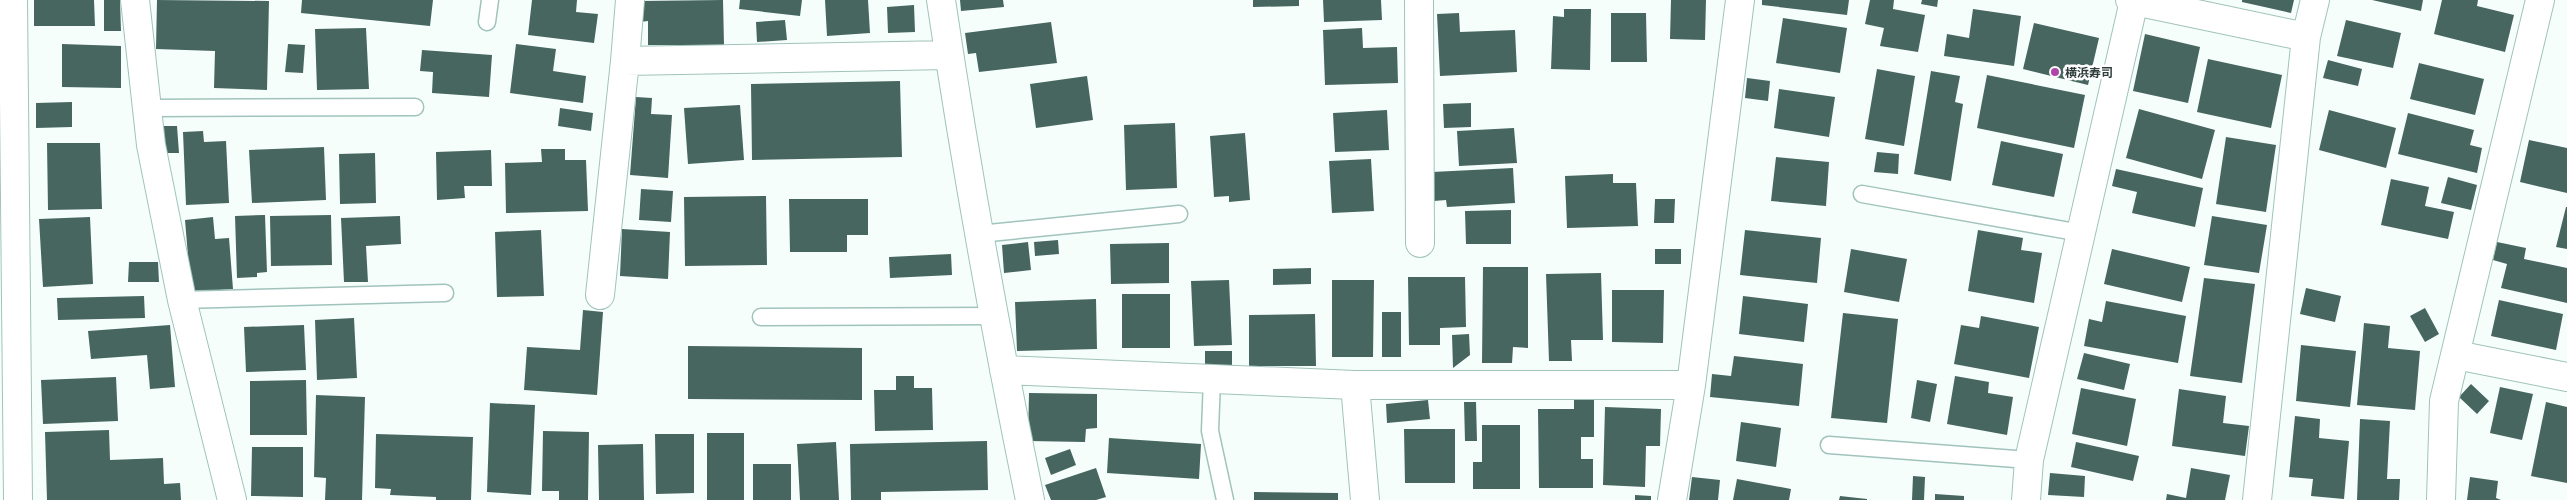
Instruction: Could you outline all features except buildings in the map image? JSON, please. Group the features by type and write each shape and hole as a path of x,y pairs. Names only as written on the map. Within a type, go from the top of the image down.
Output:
{"street":[{"path":"13,0 18,500"},
{"path":"135,0 150,145 182,300 232,500"},
{"path":"600,295 630,0"},
{"path":"941,0 979,234 1030,500"},
{"path":"1419,0 1420,243"},
{"path":"1672,500 1691,385 1740,0"},
{"path":"2026,500 2028,460 2082,233 2132,0 2306,37"},
{"path":"2257,500 2306,37 2315,0"},
{"path":"2441,500 2444,400 2540,0"},
{"path":"625,61 949,55"},
{"path":"2456,355 2567,377"},
{"path":"1004,370 1355,385 1691,385"},
{"path":"1355,385 1364,500"}],"lane":[{"path":"487,22 490,0"},
{"path":"147,108 415,107"},
{"path":"1862,194 2082,233"},
{"path":"979,234 1179,214"},
{"path":"182,300 445,293"},
{"path":"760,317 994,316"},
{"path":"1212,379 1210,431 1225,500"},
{"path":"1829,444 2028,460"}],"place":[{"name":"横浜寿司","path":"2055,72"}]}
